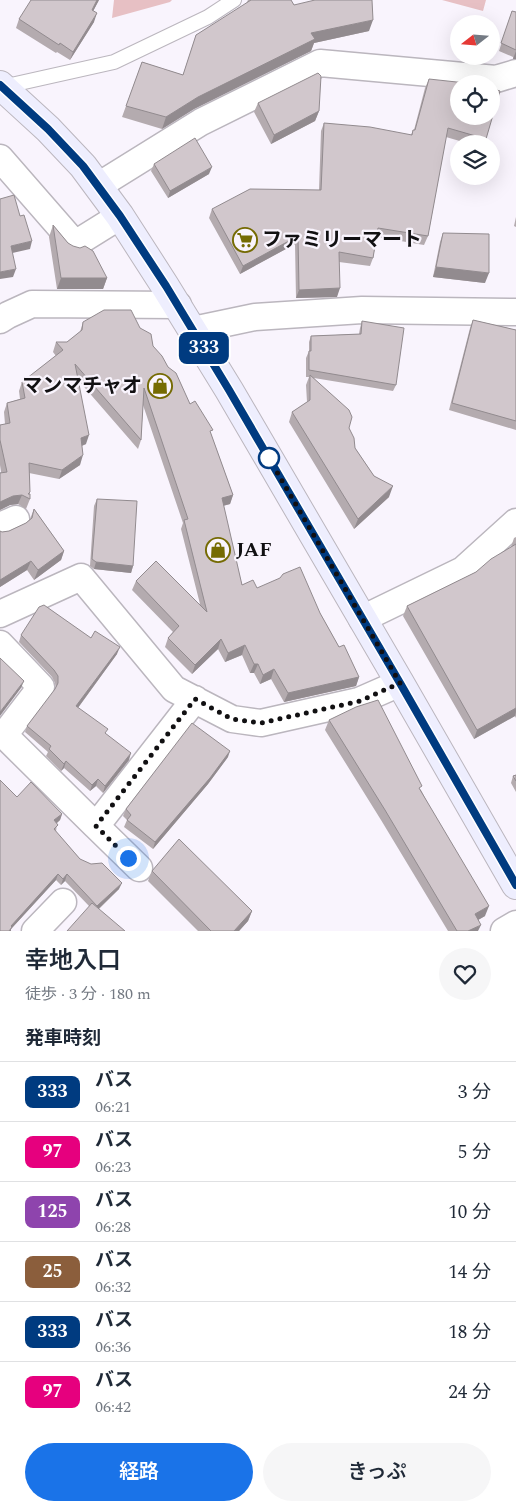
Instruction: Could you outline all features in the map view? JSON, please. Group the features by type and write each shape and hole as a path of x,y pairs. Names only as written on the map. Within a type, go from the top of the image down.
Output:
{"main road":[{"path":"1,86 48,129 83,166 120,216 178,305 516,885"}],"street":[{"path":"98,186 201,122 320,63 496,79 516,72"},
{"path":"0,158 74,244 120,216"},
{"path":"0,320 32,304 178,305"},
{"path":"193,330 255,317 362,310 516,312"},
{"path":"362,619 463,570 516,522"},
{"path":"0,614 81,577 174,688 232,719 261,723 360,701 400,683"},
{"path":"0,644 41,687 4,735 139,868"},
{"path":"96,826 195,699"},
{"path":"35,931 63,902"},
{"path":"504,931 516,924"}],"lane":[{"path":"1,86 114,62 208,17 234,0"}],"shaded area":[{"path":"114,0 172,0 112,18"},
{"path":"442,0 486,0 483,11"}],"building":[{"path":"31,0 97,0 92,10 97,13 73,52 19,19"},
{"path":"251,0 291,0 294,5 315,0 372,0 373,20 311,33 315,39 198,97 166,117 126,106 142,62 183,75 196,35"},
{"path":"512,11 516,12 516,50 501,43"},
{"path":"318,73 321,76 319,111 274,135 258,103"},
{"path":"429,79 450,81 450,125 490,125 487,135 472,135 448,128 428,236 378,228 373,258 339,252 340,288 299,290 298,236 243,266 212,209 250,189 321,190 324,123 370,127 412,135 413,130 415,130"},
{"path":"195,138 212,167 170,191 154,164"},
{"path":"14,195 20,216 24,215 32,241 11,246 16,269 0,272 0,199"},
{"path":"53,225 68,243 80,248 85,246 93,251 107,278 61,278"},
{"path":"443,233 489,234 489,273 436,267"},
{"path":"104,310 131,310 140,328 151,334 153,346 162,356 168,367 176,373 190,404 195,401 213,430 210,431 233,495 222,498 242,585 253,580 257,588 300,567 320,613 339,647 344,645 359,677 288,693 274,669 263,675 258,664 254,664 245,645 228,653 221,639 195,665 168,638 179,626 136,581 156,561 207,612 184,520 188,519 144,388 141,440 75,364 89,435 81,438 83,455 62,470 29,463 30,492 28,494 30,494 30,499 22,495 13,496 0,502 0,473 7,472 0,440 0,425 10,423 7,403 25,398 22,382 63,350 56,342 67,342 82,330 83,322"},
{"path":"473,320 516,330 516,421 452,403"},
{"path":"362,321 404,328 396,385 309,370 311,336 361,334"},
{"path":"310,375 349,410 352,417 349,428 354,438 355,448 374,476 393,486 358,519 292,412 310,400"},
{"path":"97,499 137,501 133,566 96,562 92,559"},
{"path":"34,509 64,551 38,570 31,561 0,580 0,531 9,531 26,523 32,518"},
{"path":"516,544 516,708 477,730 407,606 476,572 491,559"},
{"path":"44,605 91,638 95,631 120,647 76,706 108,729 105,733 131,753 105,786 98,779 92,785 66,761 64,764 49,749 51,746 27,726 58,683 58,676 54,670 21,635 39,607"},
{"path":"0,658 24,681 0,712"},
{"path":"378,700 422,786 419,788 489,906 475,914 481,925 468,931 457,931 329,720 356,707"},
{"path":"192,723 230,751 210,778 155,842 127,820 131,815 126,809"},
{"path":"0,780 17,797 31,782 62,814 54,820 58,825 54,829 80,859 91,864 102,863 122,883 97,906 67,874 63,879 58,874 11,926 9,931 0,931"},
{"path":"179,839 252,911 234,931 211,931 152,871"},
{"path":"92,903 125,931 67,931"}],"bus line":[{"name":"333","path":"0,85 48,129 83,166 120,216 166,286 229,390 516,885"}],"place":[{"name":"ファミリーマート","path":"245,240"},
{"name":"マンマチャオ","path":"160,386"},
{"name":"JAF","path":"218,550"}],"route":[{"path":"128,858 96,826 195,699 232,719 261,723 360,701 400,683 267,455 269,458"}]}
